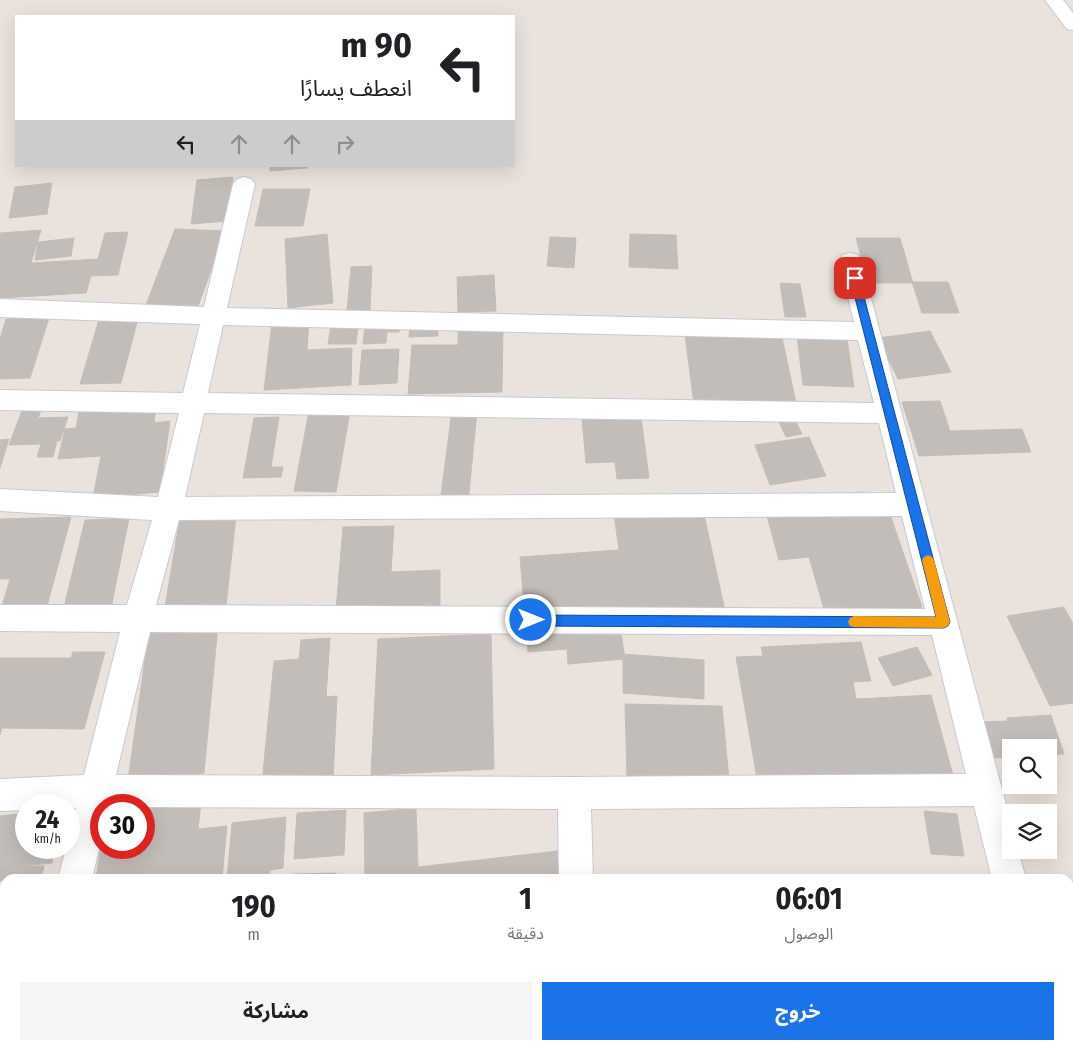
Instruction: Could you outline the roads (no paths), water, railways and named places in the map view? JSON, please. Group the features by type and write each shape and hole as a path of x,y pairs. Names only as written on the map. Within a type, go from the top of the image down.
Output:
{"street":[{"path":"1054,0 1073,25"},
{"path":"75,874 138,619 169,509 244,184"},
{"path":"850,261 1008,874"},
{"path":"0,308 213,316 868,331"},
{"path":"0,400 889,413"},
{"path":"0,500 169,509 914,504"},
{"path":"0,618 944,622"},
{"path":"0,795 95,791 574,792 986,790"},
{"path":"574,792 576,874"}]}
